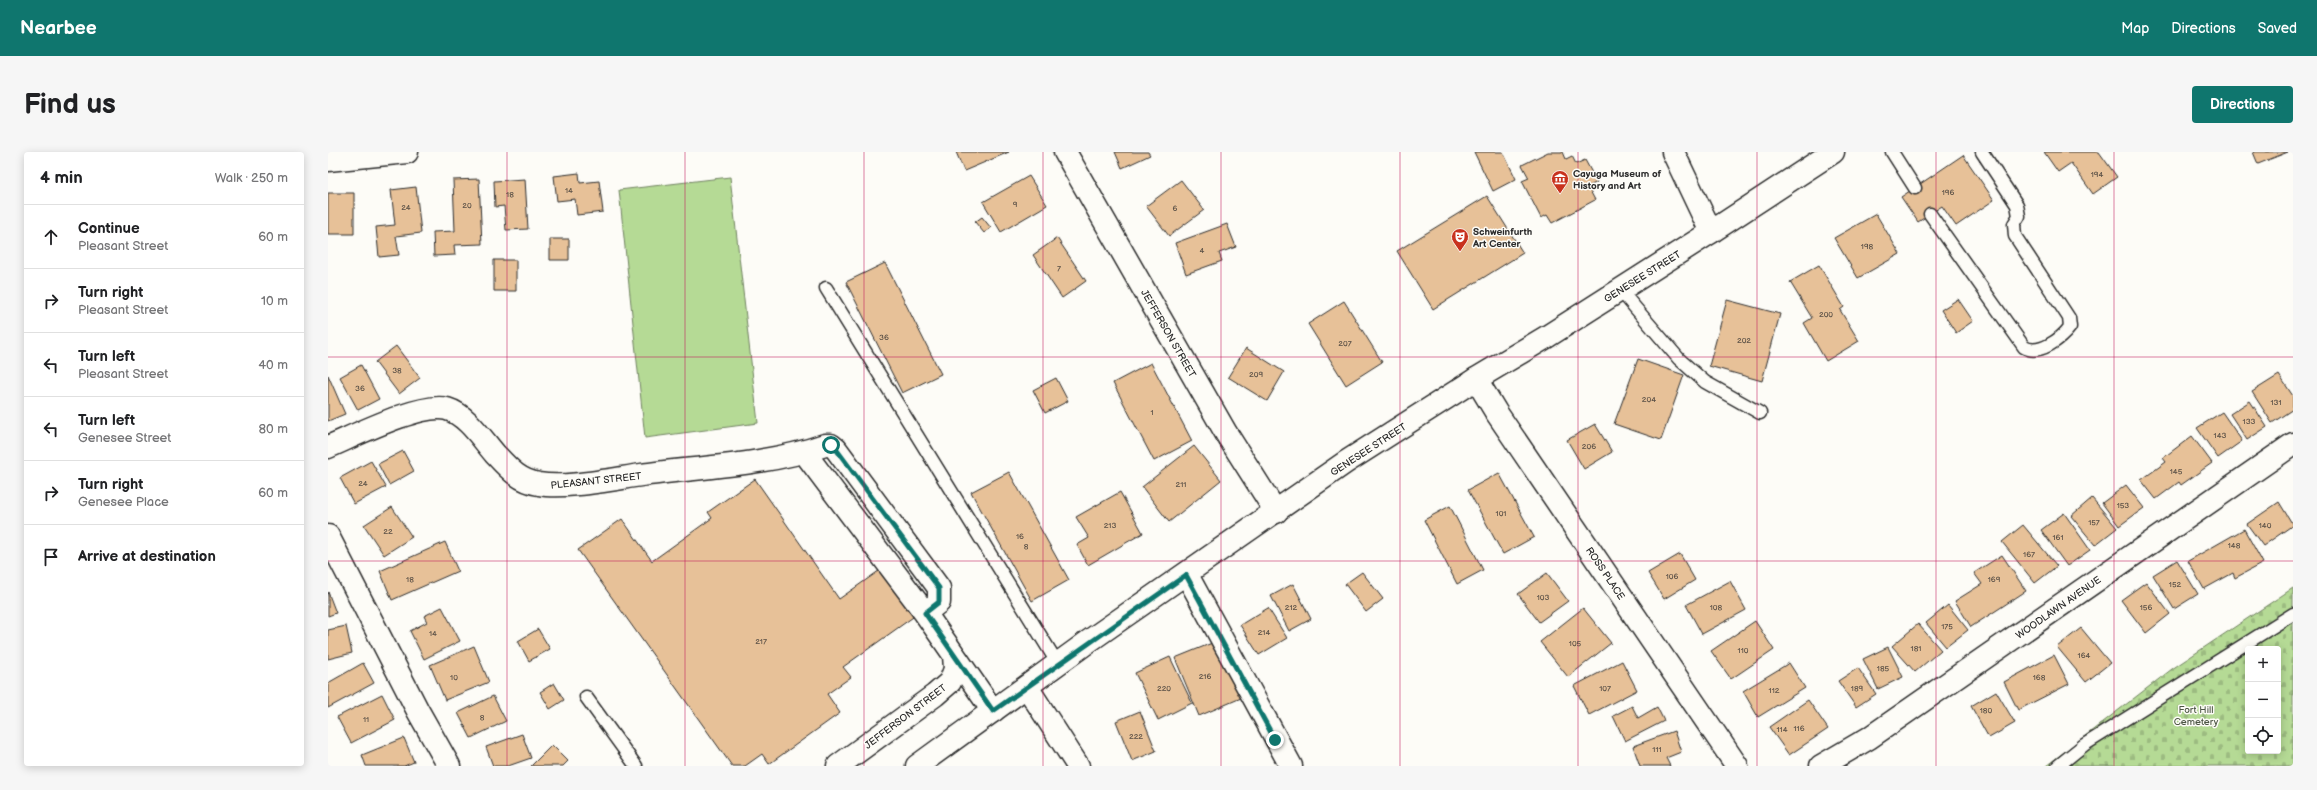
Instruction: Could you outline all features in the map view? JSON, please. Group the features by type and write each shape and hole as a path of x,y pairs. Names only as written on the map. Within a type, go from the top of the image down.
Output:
{"street":[{"path":"328,160 407,152"},
{"name":"JEFFERSON STREET","path":"1065,152 1226,433 1276,512"},
{"path":"1673,152 1711,232"},
{"name":"GENESEE STREET","path":"917,766 1058,664 1346,462 1620,290 1833,152"},
{"name":"ROSS PLACE","path":"1476,379 1496,412 1737,766"},
{"name":"PLEASANT STREET","path":"328,447 378,426 432,408 448,409 464,418 515,475 538,484 550,485 601,480 804,452 925,613 993,711"},
{"name":"WOODLAWN AVENUE","path":"1821,766 1869,738 2293,444"},
{"path":"328,536 418,712 449,766"},
{"path":"1186,575 1291,766"},
{"name":"JEFFERSON STREET","path":"838,766 935,695 950,682 955,669 954,655"},
{"path":"1027,687 1078,766"}],"lane":[{"path":"1892,152 1914,188"},
{"path":"1930,214 2024,347 2030,351 2039,350 2065,333 2070,327 2069,318 2015,236 2014,224 2019,216 2017,205 1982,152"},
{"path":"826,288 1058,664"},
{"path":"1620,290 1679,359 1706,382 1760,413"},
{"path":"2058,766 2084,745 2293,614"},
{"path":"586,697 636,766"}],"green space":[{"path":"730,177 758,423 645,438 619,190"},
{"name":"Fort Hill Cemetery","path":"2293,588 2293,766 2046,766 2172,669"}],"building":[{"path":"956,152 1009,152 964,171"},
{"path":"1115,152 1148,152 1150,155 1122,168"},
{"path":"1474,152 1503,152 1516,179 1493,191"},
{"name":"Cayuga Museum of History and Art","path":"1548,152 1563,152 1566,159 1572,156 1576,164 1585,160 1597,182 1588,187 1595,200 1552,223 1547,215 1541,218 1522,181 1529,178 1522,165"},
{"path":"2044,152 2099,152 2117,177 2093,194 2071,163 2058,172"},
{"path":"2253,152 2288,152 2258,164"},
{"path":"1963,155 1994,200 1956,226 1942,206 1918,222 1901,197"},
{"path":"579,173 580,183 599,181 603,212 577,215 575,199 557,201 554,176"},
{"path":"1029,176 1047,205 1001,232 983,202"},
{"path":"479,179 482,244 454,245 455,255 434,256 433,232 455,231 453,180"},
{"path":"525,179 528,229 506,230 504,206 495,207 494,181"},
{"path":"1181,180 1204,210 1169,236 1146,206"},
{"path":"416,187 421,233 396,236 399,255 379,257 376,227 395,225 391,190"},
{"path":"328,193 354,193 354,234 328,234"},
{"name":"Schweinfurth Art Center","path":"1487,196 1523,253 1433,309 1397,251"},
{"path":"1876,214 1900,254 1858,278 1834,238"},
{"path":"982,217 991,228 984,233 975,222"},
{"path":"1227,224 1236,247 1219,253 1222,261 1186,274 1175,243"},
{"path":"1057,238 1086,281 1062,298 1033,255"},
{"path":"550,239 569,239 569,260 550,260"},
{"path":"494,260 516,260 516,291 494,291"},
{"path":"885,263 941,374 902,393 846,282"},
{"path":"1819,265 1844,307 1840,310 1859,341 1826,361 1804,323 1812,318 1790,282"},
{"path":"1958,299 1973,321 1956,333 1941,310"},
{"path":"1727,300 1780,314 1762,381 1709,366"},
{"path":"1344,301 1382,362 1346,385 1308,324"},
{"path":"396,346 420,378 399,394 375,362"},
{"path":"1246,348 1284,372 1267,401 1228,377"},
{"path":"1638,359 1684,375 1661,440 1614,424"},
{"path":"1151,363 1192,441 1154,461 1113,383"},
{"path":"361,365 379,399 358,410 340,377"},
{"path":"328,375 345,414 328,421"},
{"path":"2279,375 2293,396 2293,409 2272,423 2252,392"},
{"path":"1056,378 1068,401 1045,413 1033,390"},
{"path":"2250,401 2267,427 2247,440 2230,414"},
{"path":"2222,412 2242,441 2218,458 2197,428"},
{"path":"1595,424 1612,452 1584,469 1567,440"},
{"path":"2192,436 2212,463 2181,485 2179,482 2156,499 2141,480 2166,462 2163,458"},
{"path":"1194,446 1221,480 1169,522 1142,487"},
{"path":"403,451 414,471 389,485 378,464"},
{"path":"371,461 386,487 354,504 340,478"},
{"path":"1009,472 1069,580 1032,601 971,492"},
{"path":"1499,473 1534,537 1503,554 1468,490"},
{"path":"755,479 839,599 883,568 916,615 843,667 851,677 827,694 840,713 769,764 762,754 745,766 732,766 578,550 622,519 652,561 712,518 708,512"},
{"path":"2126,485 2144,508 2119,526 2102,503"},
{"path":"1120,492 1143,533 1088,565 1077,545 1089,538 1076,517"},
{"path":"2092,498 2117,528 2095,545 2071,516"},
{"path":"2279,502 2293,525 2263,546 2247,524"},
{"path":"1450,506 1483,570 1457,584 1424,520"},
{"path":"392,507 412,537 384,555 364,525"},
{"path":"2064,513 2090,550 2067,566 2041,530"},
{"path":"2023,525 2057,566 2035,583 2002,542"},
{"path":"2244,529 2263,563 2235,578 2233,573 2204,589 2188,561"},
{"path":"445,542 458,571 392,600 380,571"},
{"path":"1680,554 1695,580 1664,599 1648,573"},
{"path":"2002,555 2026,591 1971,627 1955,601 1982,584 1974,573"},
{"path":"2177,560 2198,594 2174,609 2153,575"},
{"path":"1362,572 1383,599 1366,612 1345,584"},
{"path":"1547,573 1568,601 1539,622 1518,594"},
{"path":"1730,581 1746,610 1702,634 1686,605"},
{"path":"2146,582 2170,614 2146,633 2121,600"},
{"path":"1293,584 1311,619 1289,631 1271,596"},
{"path":"328,592 336,613 328,616"},
{"path":"1948,605 1968,630 1946,647 1926,623"},
{"path":"442,607 460,641 424,659 410,631 427,622 424,616"},
{"path":"1268,608 1287,638 1259,655 1240,625"},
{"path":"1583,608 1611,643 1568,677 1540,642"},
{"path":"1755,621 1774,650 1731,679 1711,651"},
{"path":"1918,624 1941,650 1915,672 1892,646"},
{"path":"346,626 352,653 328,659 328,630"},
{"path":"2081,628 2110,663 2086,682 2057,647"},
{"path":"538,629 550,649 529,661 518,641"},
{"path":"1217,641 1241,698 1199,716 1175,658"},
{"path":"474,646 489,682 445,700 430,665"},
{"path":"1888,647 1903,677 1878,689 1863,659"},
{"path":"2054,655 2069,684 2018,710 2004,682"},
{"path":"1170,657 1192,703 1158,720 1135,673"},
{"path":"1622,661 1637,690 1589,715 1574,686"},
{"path":"363,663 374,683 328,708 328,683"},
{"path":"1789,663 1805,688 1758,717 1743,691"},
{"path":"1858,668 1876,694 1856,707 1838,681"},
{"path":"554,683 564,700 550,709 540,692"},
{"path":"1996,691 2015,723 1989,738 1971,706"},
{"path":"382,694 395,720 351,743 337,717"},
{"path":"493,696 506,721 471,738 458,713"},
{"path":"1808,700 1828,729 1789,755 1769,727"},
{"path":"1632,706 1638,718 1657,707 1664,721 1625,741 1613,716"},
{"path":"1140,711 1156,751 1132,761 1116,721"},
{"path":"1674,731 1681,752 1666,758 1670,766 1640,766 1633,746"},
{"path":"522,734 531,758 508,766 493,766 486,747"},
{"path":"404,738 414,762 404,766 366,766 362,755"},
{"path":"552,745 568,761 563,766 531,766"}],"place":[{"name":"Cayuga Museum of History and Art","path":"1560,194"},
{"name":"Schweinfurth Art Center","path":"1460,252"}],"route":[{"path":"831,445 836,449 939,588 941,595 939,602 925,613 993,711 1089,641 1186,575 1275,740"}]}
